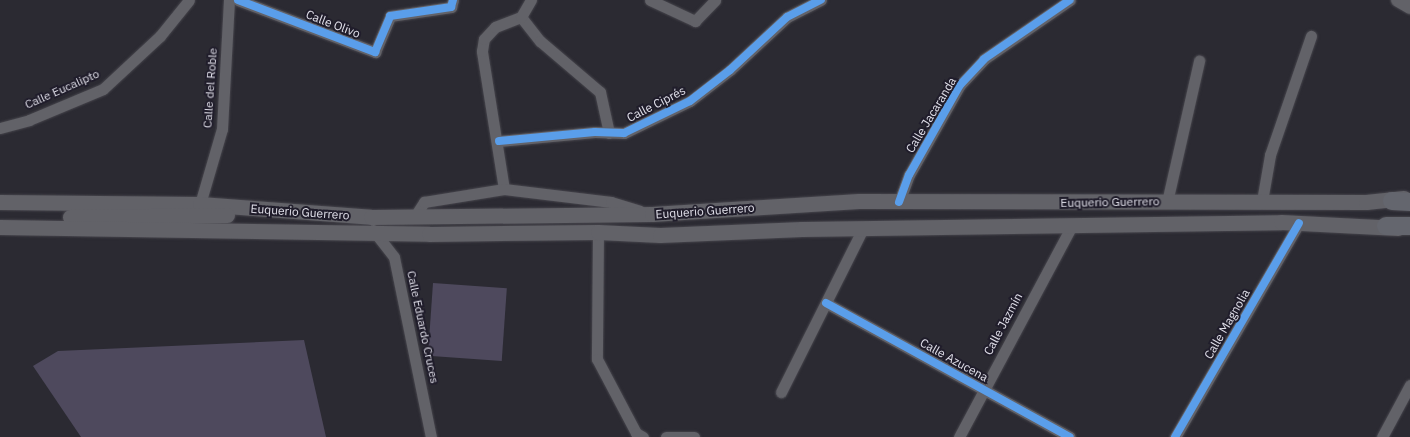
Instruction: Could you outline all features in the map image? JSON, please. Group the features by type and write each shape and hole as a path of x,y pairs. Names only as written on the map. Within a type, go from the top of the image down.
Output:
{"main road":[{"name":"Euquerio Guerrero","path":"0,202 200,204 371,217 652,214 859,201 1392,201 1410,197"},
{"path":"1392,201 1410,202"},
{"path":"0,218 22,222 224,215 271,209"},
{"name":"Euquerio Guerrero","path":"0,227 22,222 373,230 429,234 598,232 660,236 863,228 1299,223 1386,226 1410,230"},
{"path":"1386,226 1410,226"}],"street":[{"name":"Calle Eucalipto","path":"0,128 29,120 103,88 160,36 187,7 189,0"},
{"name":"Calle del Roble","path":"200,204 222,129 229,0"},
{"name":"Calle Olivo","path":"238,0 375,52 390,16 451,7 453,0"},
{"path":"504,189 498,141 482,51 484,39 495,27 521,17 531,0"},
{"path":"650,0 694,21 715,0"},
{"name":"Calle Ciprés","path":"498,141 609,132 624,133 690,101 730,70 787,17 821,0"},
{"name":"Calle Jacaranda","path":"899,202 909,174 960,85 984,59 1070,0"},
{"path":"1398,0 1410,7"},
{"path":"521,17 540,40 600,92 609,132"},
{"path":"1262,201 1270,156 1311,36"},
{"path":"1167,202 1199,61"},
{"path":"416,216 424,202 504,189 611,202 652,214"},
{"name":"Calle Magnolia","path":"1175,437 1299,223"},
{"name":"Calle Jazmín","path":"960,437 1072,225"},
{"path":"781,392 863,228"},
{"name":"Calle Eduardo Cruces","path":"373,230 394,257 431,437"},
{"path":"598,232 597,359 636,433 643,437"},
{"name":"Calle Azucena","path":"826,303 1070,437"},
{"path":"1382,437 1410,385"},
{"path":"666,437 694,437"}],"building":[{"path":"433,283 507,288 502,361 428,356"},
{"path":"304,340 326,437 81,437 33,366 58,351"}],"cycle path":[{"path":"238,0 375,52 390,16 451,7 453,0"},
{"path":"499,141 595,132 624,133 690,101 730,70 787,17 821,0"},
{"path":"899,202 909,175 960,85 984,59 1070,0"},
{"path":"1175,437 1299,223"},
{"path":"826,303 1070,437"}]}
